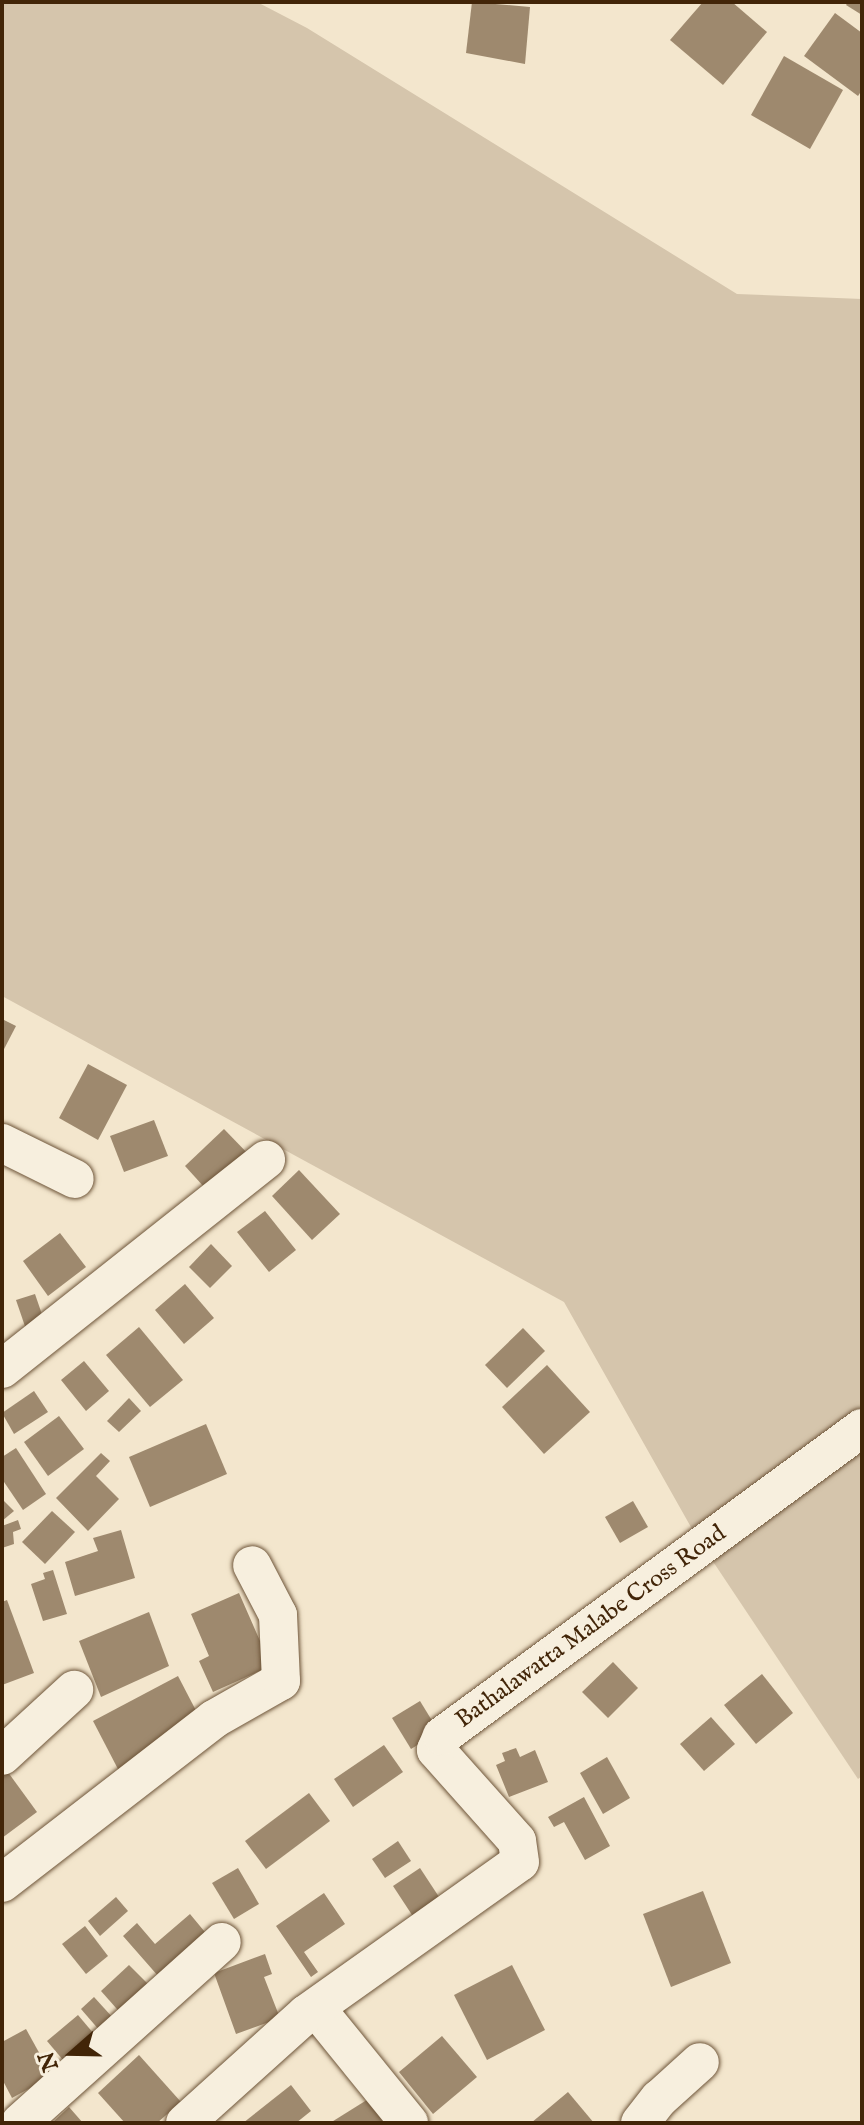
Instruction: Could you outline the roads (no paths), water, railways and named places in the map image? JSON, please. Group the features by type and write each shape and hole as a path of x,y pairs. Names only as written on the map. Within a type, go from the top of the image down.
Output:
{"street":[{"path":"2,1143 75,1179"},
{"path":"2,1369 266,1160"},
{"name":"Bathalawatta Malabe Cross Road","path":"185,2123 316,2008 520,1862 517,1841 436,1750 442,1736 862,1428"},
{"path":"2,1883 214,1719 281,1681 278,1615 252,1565"},
{"path":"2,1756 74,1690"},
{"path":"20,2123 222,1942"},
{"path":"316,2008 409,2123"},
{"path":"640,2123 659,2099 700,2062"}]}
